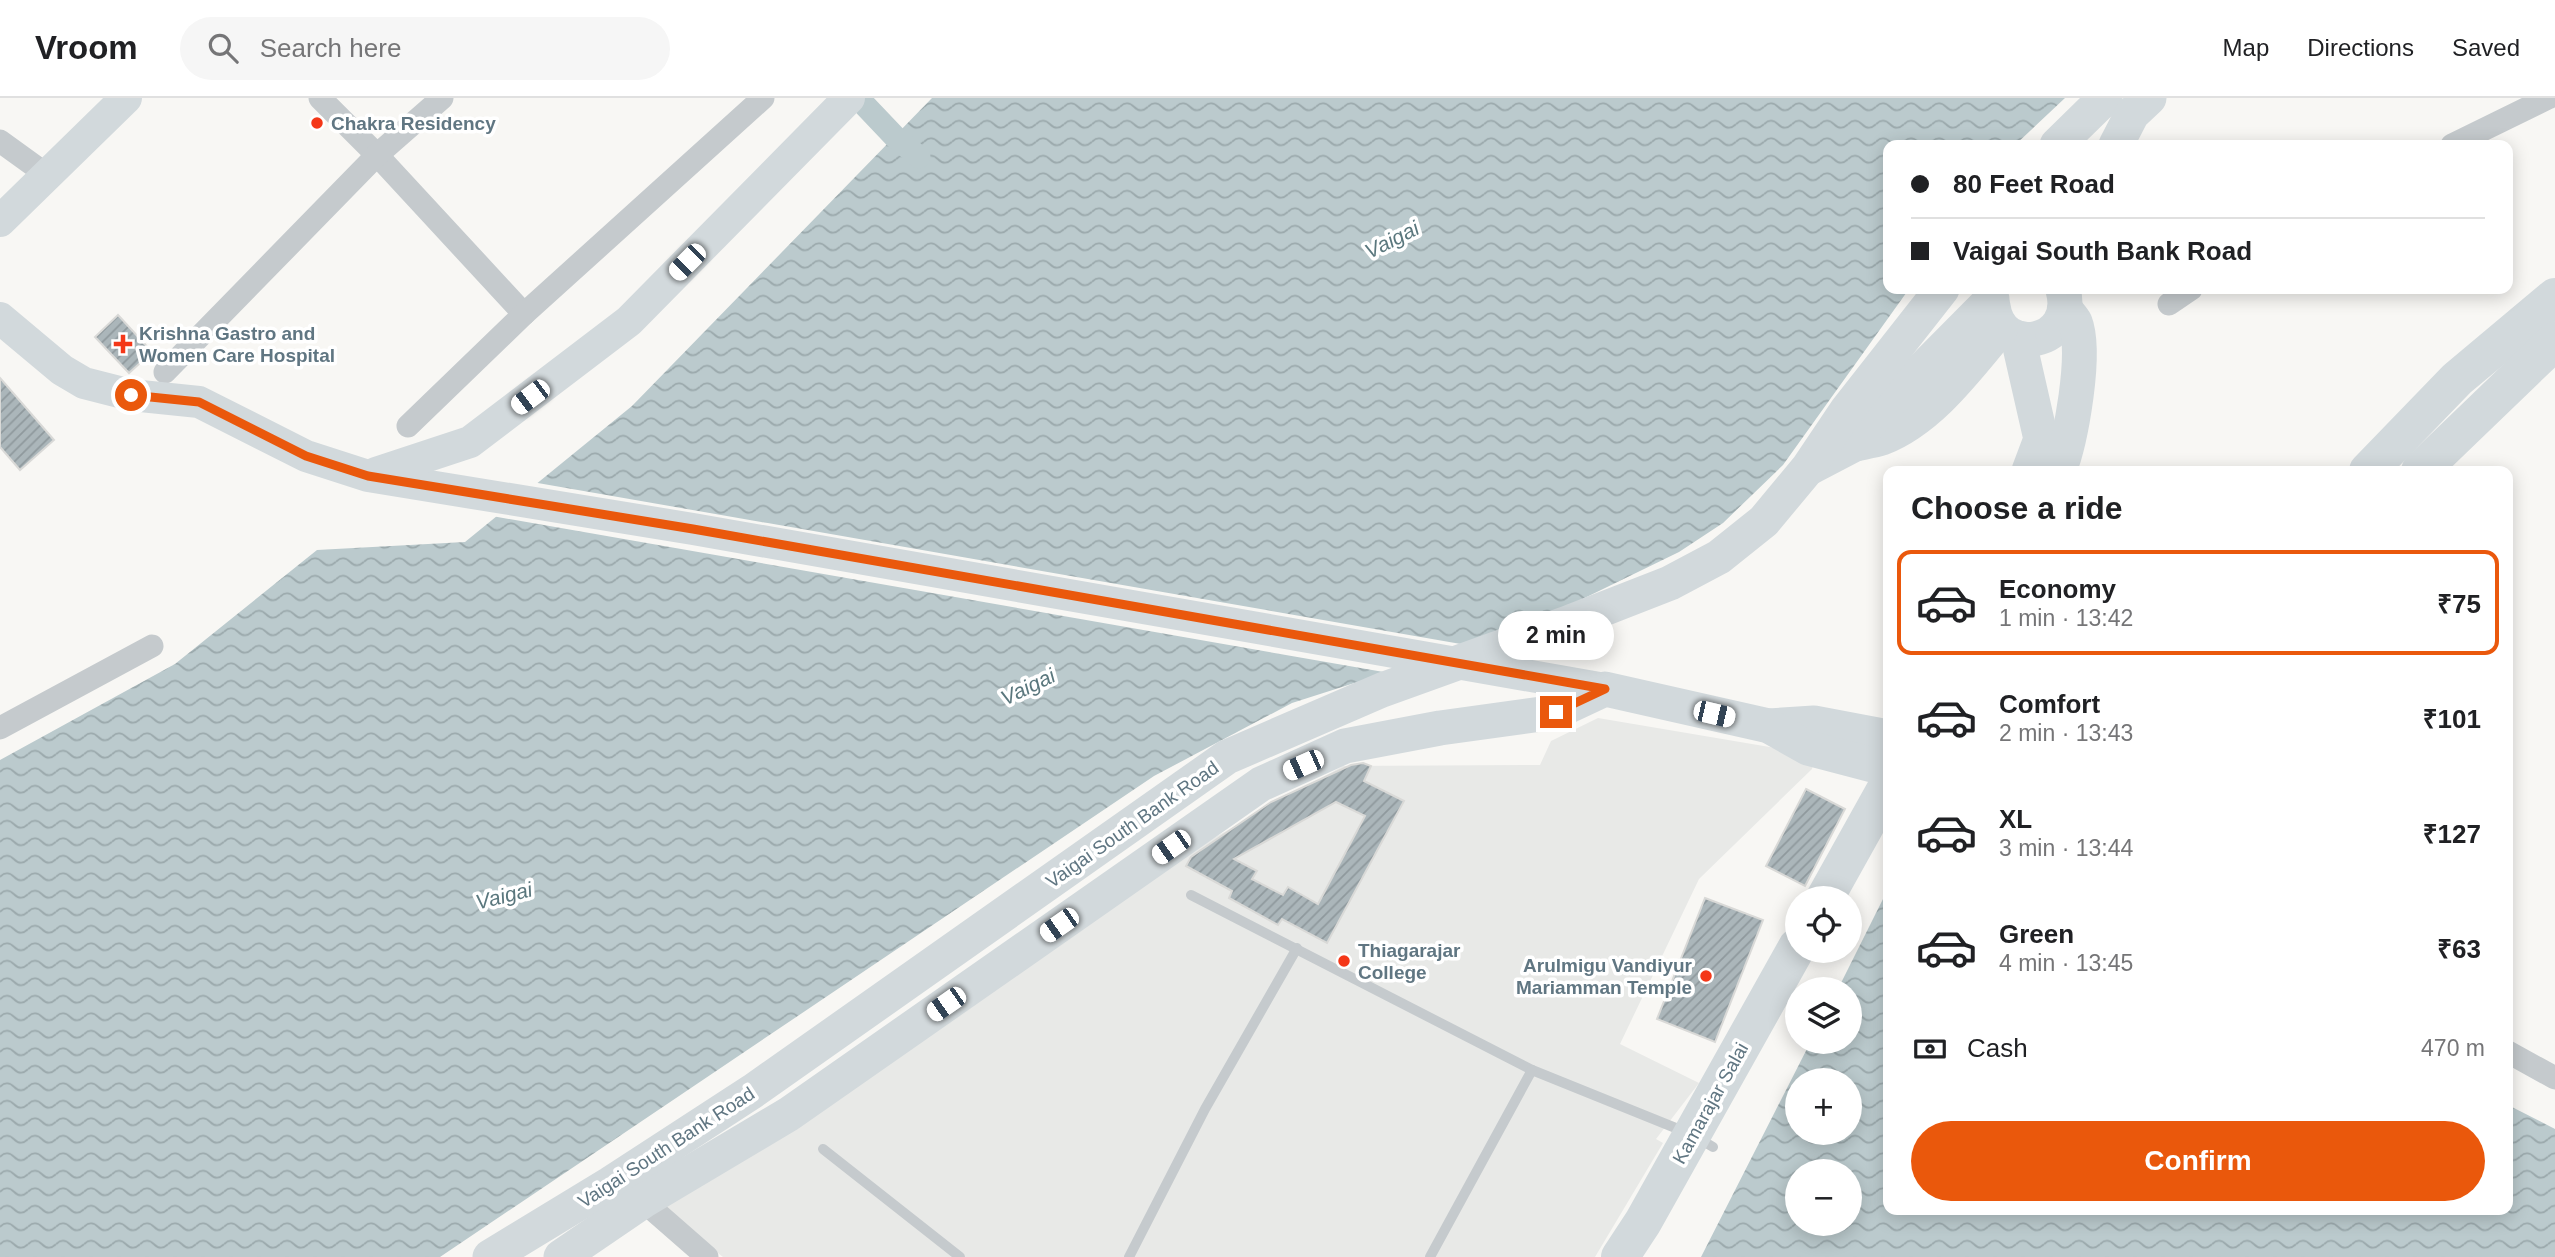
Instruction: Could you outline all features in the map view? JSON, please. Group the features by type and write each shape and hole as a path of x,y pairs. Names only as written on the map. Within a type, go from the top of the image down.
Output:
{"highway":[{"path":"2373,466 2457,379 2555,297"},
{"path":"2425,466 2555,341"},
{"path":"1832,886 1883,794"},
{"path":"1858,886 1883,840"},
{"name":"Kamarajar Salai","path":"1651,1257 1703,1141 1789,963"},
{"name":"Kamarajar Salai","path":"1620,1257 1703,1141 1785,1014"}],"main road":[{"path":"0,221 126,98"},
{"path":"2070,138 2105,98"},
{"path":"2119,140 2132,114 2149,98"},
{"path":"368,476 470,442 629,321 845,102"},
{"name":"Vaigai South Bank Road","path":"490,1257 610,1184 753,1091 1227,757 1382,690 1670,583 1719,557 1764,521 1808,468 1847,410 1938,294"},
{"path":"2002,313 2028,340 2048,334 2062,319 2064,299"},
{"path":"2061,466 2067,452 2080,342 2064,299"},
{"path":"2002,313 2041,439 2031,466"},
{"name":"Vaigai South Bank Road","path":"1808,468 1855,444 1883,438 1926,411 1954,383 2002,313"},
{"path":"0,318 62,370 84,383 131,395 199,402 306,456 368,476 1165,611 1605,689 1769,726 1814,723 1883,736"},
{"name":"Vaigai South Bank Road","path":"561,1257 643,1201 789,1114 1261,784 1345,746 1440,728 1556,712 1605,689"},
{"path":"1769,726 1808,748 1883,768"}],"street":[{"path":"320,98 377,155 524,314"},
{"path":"165,372 377,155 442,98"},
{"path":"408,426 524,314 763,98"},
{"path":"2462,140 2548,98"},
{"path":"0,141 47,175"},
{"path":"2169,304 2184,294"},
{"path":"0,728 152,646"},
{"path":"2513,1055 2555,1078"},
{"path":"643,1201 707,1257"}],"lane":[{"path":"1191,895 1532,1070 1703,1141"},
{"path":"1129,1257 1205,1110 1297,948"},
{"path":"1430,1257 1532,1070"},
{"path":"823,1149 960,1257"}],"shaded area":[{"name":"Thiagarajar College","path":"1598,718 1799,752 1814,760 1812,769 1699,879 1620,1044 1699,1083 1656,1139 1663,1143 1595,1257 723,1257 654,1202 1183,855 1343,766 1540,765 1551,741"}],"water":[{"name":"Vaigai","path":"932,98 2065,98 2020,140 1883,140 1883,294 1905,294 1783,465 1723,523 1679,552 1517,631 1292,703 1154,776 440,1257 0,1257 0,760 175,664 317,550 465,542 632,406"},
{"path":"1883,899 1883,1215 2513,1215 2513,1108 2555,1129 2555,1257 1701,1257 1785,1092 1785,1145 1862,1145 1862,1068 1797,1068 1804,1054 1862,1054 1862,977 1844,977 1851,963 1862,963 1862,941"}],"pier":[{"path":"532,482 1478,647 1395,674 492,516"}],"building":[{"name":"Krishna Gastro and Women Care Hospital","path":"118,315 152,352 129,373 95,337"},
{"path":"0,378 54,440 20,470 0,447"},
{"path":"1363,763 1371,766 1364,781 1404,801 1327,943 1282,919 1278,925 1229,898 1232,891 1186,866 1191,857 1271,802 1351,765","holes":["1336,802 1365,816 1318,904 1288,887 1283,895 1252,879 1257,871 1234,859"]},
{"path":"1806,789 1845,809 1805,886 1766,866"},
{"path":"1705,898 1763,920 1715,1042 1657,1019"}],"waterway":[{"path":"858,98 895,137 919,157"}],"place":[{"name":"Chakra Residency","path":"317,123"},
{"name":"Krishna Gastro and Women Care Hospital","path":"123,344"},
{"name":"Thiagarajar College","path":"1344,961"},
{"name":"Arulmigu Vandiyur Mariamman Temple","path":"1706,976"}],"route":[{"path":"131,395 199,402 306,456 368,476 693,529 1605,689 1556,712"}]}
